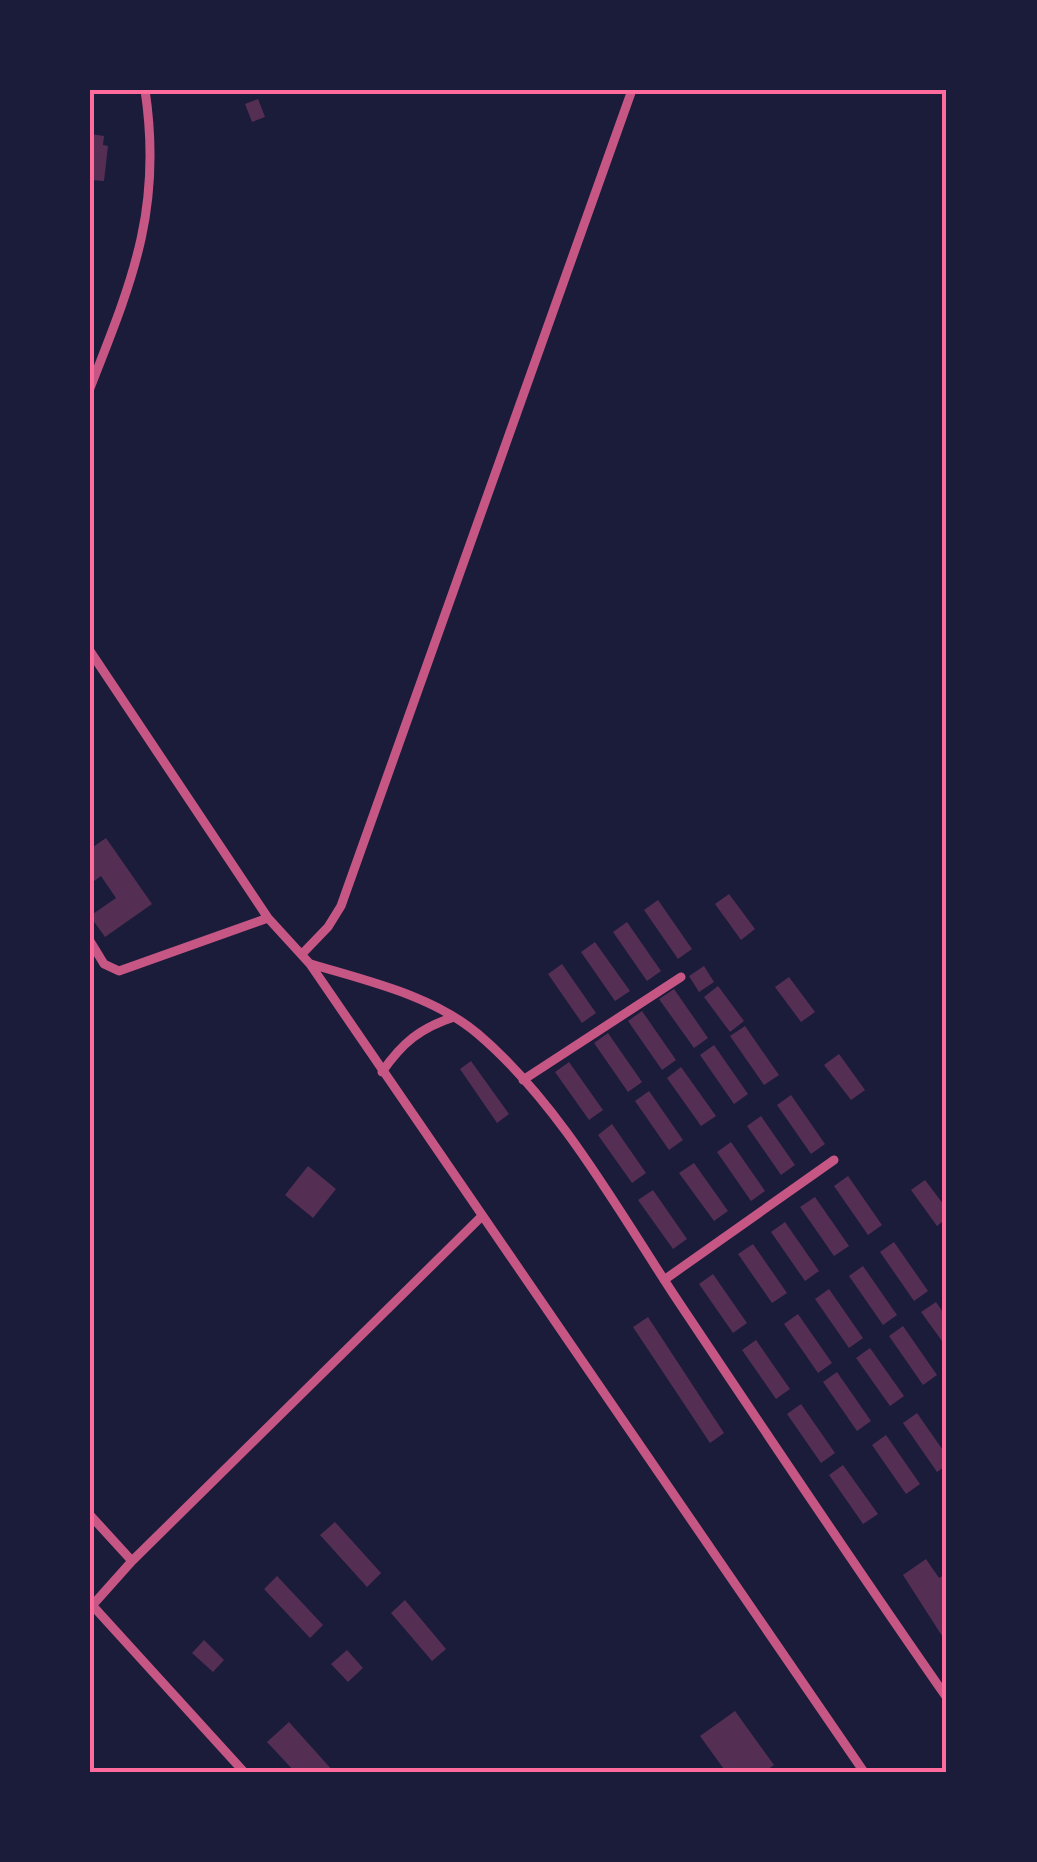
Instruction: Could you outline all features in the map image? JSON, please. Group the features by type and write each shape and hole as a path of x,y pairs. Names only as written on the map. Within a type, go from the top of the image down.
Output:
{"street":[{"path":"90,388 139,260 153,140 145,90"},
{"path":"302,954 341,906 632,90"},
{"path":"90,651 268,918 310,964 864,1772"},
{"path":"90,941 104,964 120,970 268,918"},
{"path":"310,964 410,996 454,1017 476,1033 523,1080 587,1164 947,1698"},
{"path":"523,1080 681,976"},
{"path":"382,1072 408,1040 434,1023 454,1017"},
{"path":"664,1280 834,1160"},
{"path":"244,1772 91,1606 482,1216"},
{"path":"90,1515 132,1561"}],"building":[{"path":"258,99 265,117 252,122 245,104"},
{"path":"90,134 104,136 103,145 108,146 104,181 90,180"},
{"path":"106,838 152,904 105,937 90,916 116,898 101,876 90,884 90,849"},
{"path":"729,894 755,929 741,940 715,904"},
{"path":"658,900 692,949 678,959 644,910"},
{"path":"627,922 661,971 647,981 613,932"},
{"path":"595,942 630,991 615,1001 581,952"},
{"path":"562,964 596,1013 582,1023 548,974"},
{"path":"704,966 714,982 699,992 689,976"},
{"path":"789,977 815,1012 801,1022 775,987"},
{"path":"718,986 744,1021 730,1032 704,997"},
{"path":"674,989 708,1038 694,1048 659,999"},
{"path":"642,1011 676,1060 662,1070 628,1021"},
{"path":"745,1026 779,1075 764,1085 730,1036"},
{"path":"608,1033 642,1082 628,1092 594,1043"},
{"path":"714,1045 748,1094 734,1104 700,1055"},
{"path":"839,1054 865,1090 851,1100 824,1065"},
{"path":"471,1061 509,1114 497,1123 460,1069"},
{"path":"569,1062 603,1110 589,1120 555,1072"},
{"path":"681,1067 716,1116 701,1126 667,1078"},
{"path":"649,1091 683,1140 669,1150 635,1101"},
{"path":"791,1095 825,1144 811,1154 777,1105"},
{"path":"761,1116 795,1165 781,1175 747,1126"},
{"path":"612,1124 646,1173 632,1183 598,1135"},
{"path":"731,1142 765,1191 751,1201 717,1152"},
{"path":"694,1163 728,1211 714,1221 679,1173"},
{"path":"308,1166 336,1189 313,1218 285,1195"},
{"path":"848,1176 882,1225 868,1235 834,1186"},
{"path":"925,1180 947,1209 947,1218 937,1226 911,1190"},
{"path":"653,1190 687,1239 673,1249 638,1200"},
{"path":"815,1197 849,1246 834,1256 800,1207"},
{"path":"785,1222 819,1271 805,1281 771,1232"},
{"path":"894,1242 928,1291 914,1301 880,1252"},
{"path":"753,1244 787,1293 772,1303 738,1254"},
{"path":"863,1266 897,1315 883,1325 849,1276"},
{"path":"713,1274 747,1323 733,1333 699,1284"},
{"path":"829,1289 863,1338 849,1348 815,1299"},
{"path":"936,1302 947,1318 947,1348 921,1312"},
{"path":"798,1314 832,1363 818,1373 784,1324"},
{"path":"648,1317 724,1433 710,1443 633,1327"},
{"path":"903,1326 937,1375 923,1385 889,1336"},
{"path":"756,1340 790,1389 776,1399 742,1350"},
{"path":"870,1348 904,1396 890,1406 856,1358"},
{"path":"837,1372 871,1421 857,1431 823,1382"},
{"path":"801,1404 835,1453 821,1463 787,1414"},
{"path":"917,1413 947,1456 947,1465 937,1472 903,1423"},
{"path":"886,1435 920,1484 906,1494 872,1445"},
{"path":"843,1465 878,1514 863,1524 829,1475"},
{"path":"335,1522 381,1573 367,1587 320,1535"},
{"path":"926,1559 939,1578 947,1573 944,1639 903,1575"},
{"path":"277,1576 323,1625 310,1638 264,1589"},
{"path":"405,1600 446,1649 432,1661 391,1613"},
{"path":"204,1640 224,1660 213,1672 192,1653"},
{"path":"347,1650 363,1668 348,1682 331,1664"},
{"path":"735,1711 774,1765 764,1772 726,1772 700,1736"},
{"path":"289,1722 334,1772 295,1772 267,1742"}]}
